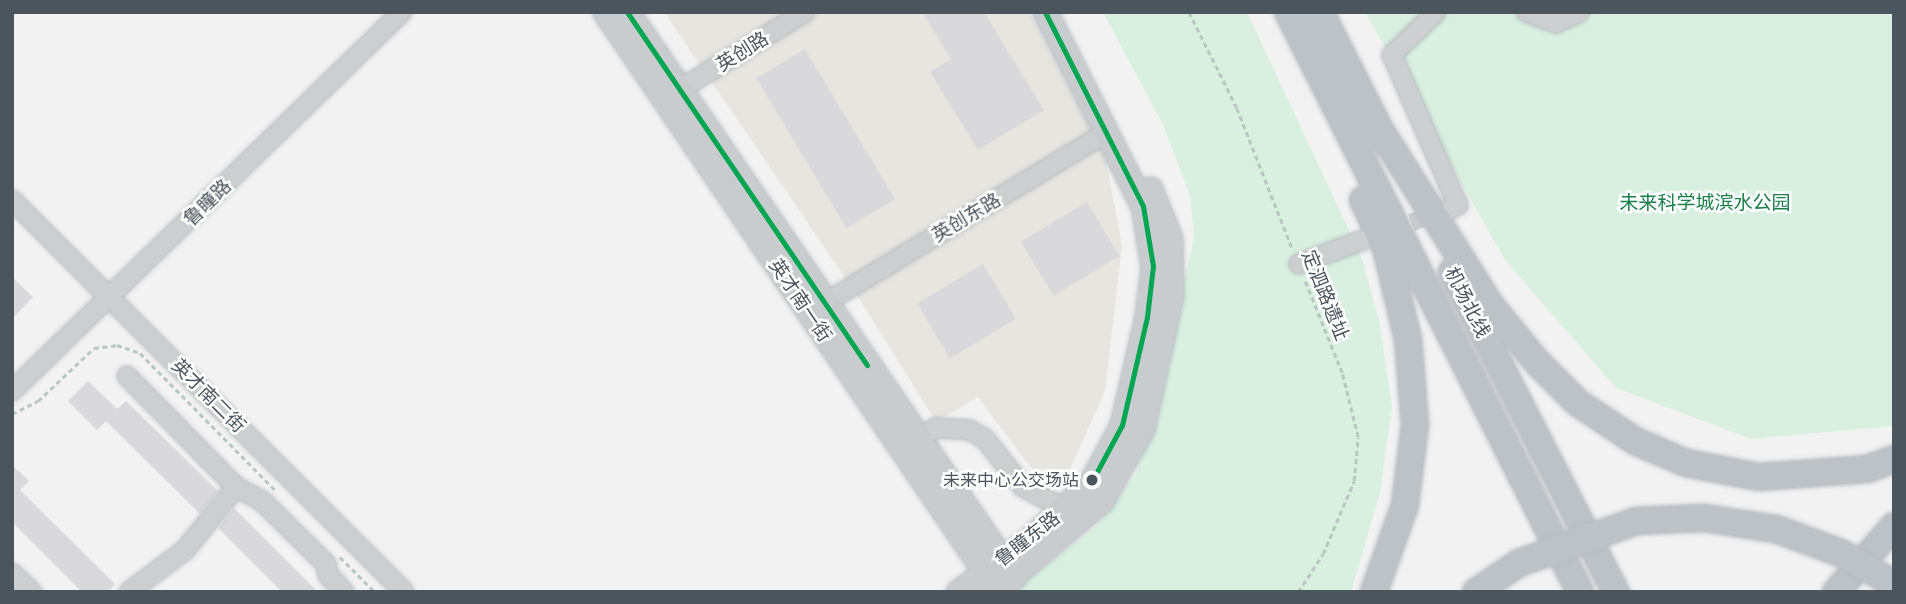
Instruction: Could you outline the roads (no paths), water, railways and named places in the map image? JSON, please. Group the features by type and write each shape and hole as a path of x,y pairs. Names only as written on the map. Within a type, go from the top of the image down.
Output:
{"highway":[{"path":"1280,12 1374,244 1408,339 1415,424 1405,505 1374,592"},
{"name":"机场北线","path":"1288,12 1574,591"},
{"name":"机场北线","path":"1320,12 1611,583"},
{"path":"1380,130 1491,306 1537,362 1578,403 1635,441 1686,463 1759,477 1867,469 1894,459"},
{"path":"1374,244 1574,591"},
{"path":"1476,592 1520,563 1636,521 1704,518 1776,529 1841,553 1894,584"},
{"path":"1836,592 1894,526"},
{"path":"1875,592 1894,571"}],"main road":[{"name":"英才南一街","path":"605,12 998,577"},
{"name":"英才南一街","path":"627,12 918,440 998,577"},
{"name":"鲁瞳东路","path":"998,577 1065,509 1100,468 1122,425 1147,317 1153,266 1143,206 1045,12"},
{"name":"鲁瞳东路","path":"958,592 998,577 1078,524 1119,474 1142,429 1171,295 1170,238 1059,12"}],"street":[{"name":"鲁瞳路","path":"12,391 402,12"},
{"name":"英创路","path":"679,90 805,12"},
{"path":"1436,12 1392,55 1458,205 1450,209"},
{"path":"1526,12 1556,23 1580,12"},
{"name":"英创东路","path":"825,303 1107,132"},
{"name":"英才南二街","path":"12,200 404,592"},
{"path":"1298,264 1374,244"},
{"path":"127,376 236,487 271,510 326,564 328,575 344,592"},
{"path":"918,440 935,428 970,430 985,439 1023,487 1065,509"},
{"path":"129,592 185,550 236,487"},
{"path":"12,573 32,592"}],"tunnel":[{"path":"1386,232 1442,211"}],"place":[{"name":"未来中心公交场站","path":"1092,480"}],"park label":[{"name":"未来科学城滨水公园","path":"1705,202"}]}
